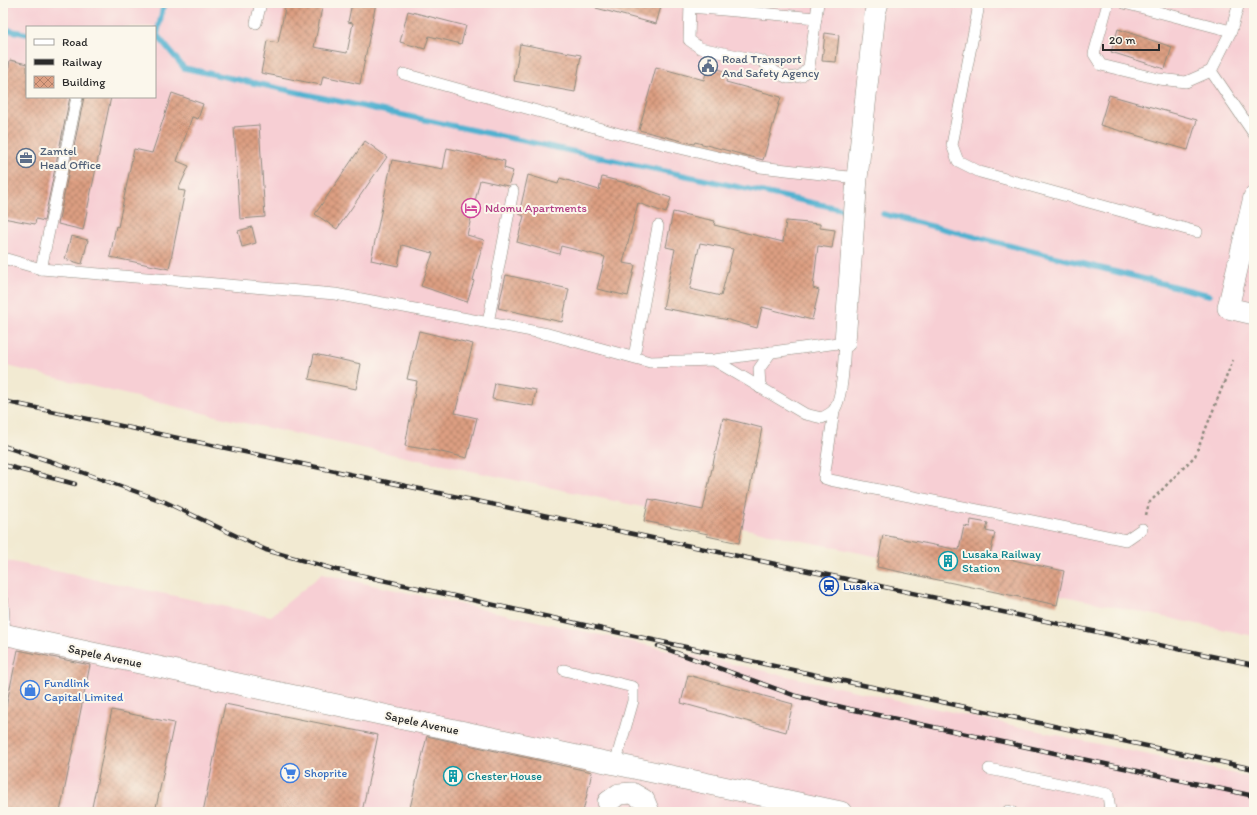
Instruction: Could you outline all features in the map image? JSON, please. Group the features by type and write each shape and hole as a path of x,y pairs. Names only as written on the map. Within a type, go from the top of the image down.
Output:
{"street":[{"path":"845,342 857,178 878,3"},
{"path":"1254,197 1228,308 1254,314"},
{"name":"Sapele Avenue","path":"4,636 841,812"},
{"path":"607,807 615,764"},
{"path":"650,812 657,773"},
{"path":"607,807 619,794 632,793 644,800 650,812"}],"lane":[{"path":"256,24 261,3"},
{"path":"816,18 690,5 689,40 700,48 762,61 775,72 788,78 801,76 809,67 816,18 818,3"},
{"path":"974,3 978,10 952,144 958,161 980,172 1198,232"},
{"path":"1108,3 1094,54 1101,65 1159,79 1186,82 1211,71 1230,31 1239,3"},
{"path":"1124,3 1230,31"},
{"path":"1211,71 1254,134"},
{"path":"404,74 616,133 760,168 857,178"},
{"path":"41,270 77,98"},
{"path":"488,323 513,191"},
{"path":"634,357 658,226"},
{"path":"3,258 41,270 335,294 548,334 650,362 714,360 845,342 843,377 840,395 834,411 824,478 1126,540 1142,529"},
{"path":"760,388 759,369 771,352"},
{"path":"714,360 805,414 822,418 834,411"},
{"path":"3,602 4,636"},
{"path":"564,670 633,687 633,701 615,764"},
{"path":"989,769 1108,794 1110,812"}],"path":[{"path":"1142,529 1149,504 1195,456 1233,360"}],"shaded area":[{"path":"3,3 1254,3 1254,636 249,424 3,365"},
{"path":"3,560 271,616 322,574 1254,778 1254,812 3,812"}],"building":[{"path":"286,3 323,3 314,47 347,53 353,23 348,22 352,3 376,3 360,84 323,76 321,85 261,73 267,41 278,43"},
{"path":"597,3 662,3 656,24 596,8"},
{"path":"408,11 466,26 461,44 429,36 425,49 400,42"},
{"path":"1118,29 1172,47 1165,69 1111,52"},
{"path":"825,33 839,35 836,62 822,61"},
{"path":"520,44 581,55 575,92 514,81"},
{"name":"Zamtel Head Office","path":"10,60 26,64 26,98 70,98 44,221 36,219 35,224 3,218 3,70 8,72"},
{"path":"708,66 728,72 726,82 781,97 763,160 695,142 694,144 639,130 656,67 704,80"},
{"path":"172,93 203,104 198,119 192,117 177,161 189,166 178,190 185,191 169,269 110,257 116,226 118,227 134,149 152,153"},
{"path":"1109,95 1197,120 1188,150 1100,125"},
{"path":"84,98 111,98 83,230 58,224"},
{"path":"259,125 265,217 240,219 234,127"},
{"path":"365,141 387,157 337,229 315,214"},
{"path":"447,148 505,161 504,168 513,171 508,186 480,180 467,235 484,240 467,302 421,286 433,253 402,245 398,266 371,260 392,160 443,169"},
{"path":"528,175 558,184 560,178 599,190 602,177 642,187 671,198 666,213 638,203 623,263 635,265 628,296 597,289 605,257 561,246 559,254 517,242 524,216 519,214"},
{"path":"673,212 715,221 714,225 783,242 786,221 820,224 820,228 835,230 832,248 818,246 813,288 819,290 812,320 762,307 757,328 729,320 663,308 675,249 666,247","holes":["700,243 733,249 721,296 690,289"]},
{"path":"252,227 256,243 242,247 238,231"},
{"path":"71,236 88,240 82,264 65,259"},
{"path":"506,275 569,289 562,322 498,308"},
{"path":"419,331 473,344 455,413 477,418 467,458 405,446 417,381 407,379"},
{"path":"314,354 361,364 356,389 309,379"},
{"path":"495,383 536,390 533,406 492,399"},
{"path":"723,418 762,428 739,543 707,536 708,534 644,521 649,499 703,510"},
{"name":"Lusaka Railway Station","path":"971,520 988,523 986,531 995,533 990,555 1064,571 1057,605 877,567 883,535 959,550 964,526 970,527"},
{"path":"18,650 90,665 60,812 3,812 3,721"},
{"path":"688,675 793,704 786,732 681,703"},
{"name":"Shoprite","path":"225,704 378,735 362,812 203,812"},
{"path":"112,710 174,723 155,812 91,812"},
{"path":"427,736 592,772 583,812 409,812"}],"waterway":[{"path":"157,35 164,3"},
{"path":"3,29 26,34"},
{"path":"156,36 184,68 841,209"},
{"path":"883,214 1209,295"}],"railway":[{"path":"3,401 1254,665"},
{"path":"3,446 59,464 165,502 266,550 337,570 625,634 1254,769"},
{"path":"3,465 75,484"},
{"path":"658,646 796,696 1254,796"}],"place":[{"name":"Road Transport And Safety Agency","path":"708,66"},
{"name":"Zamtel Head Office","path":"26,158"},
{"name":"Ndomu Apartments","path":"471,208"},
{"name":"Lusaka Railway Station","path":"948,561"},
{"name":"Lusaka","path":"829,586"},
{"name":"Fundlink Capital Limited","path":"30,690"},
{"name":"Shoprite","path":"290,773"},
{"name":"Chester House","path":"453,776"}]}
